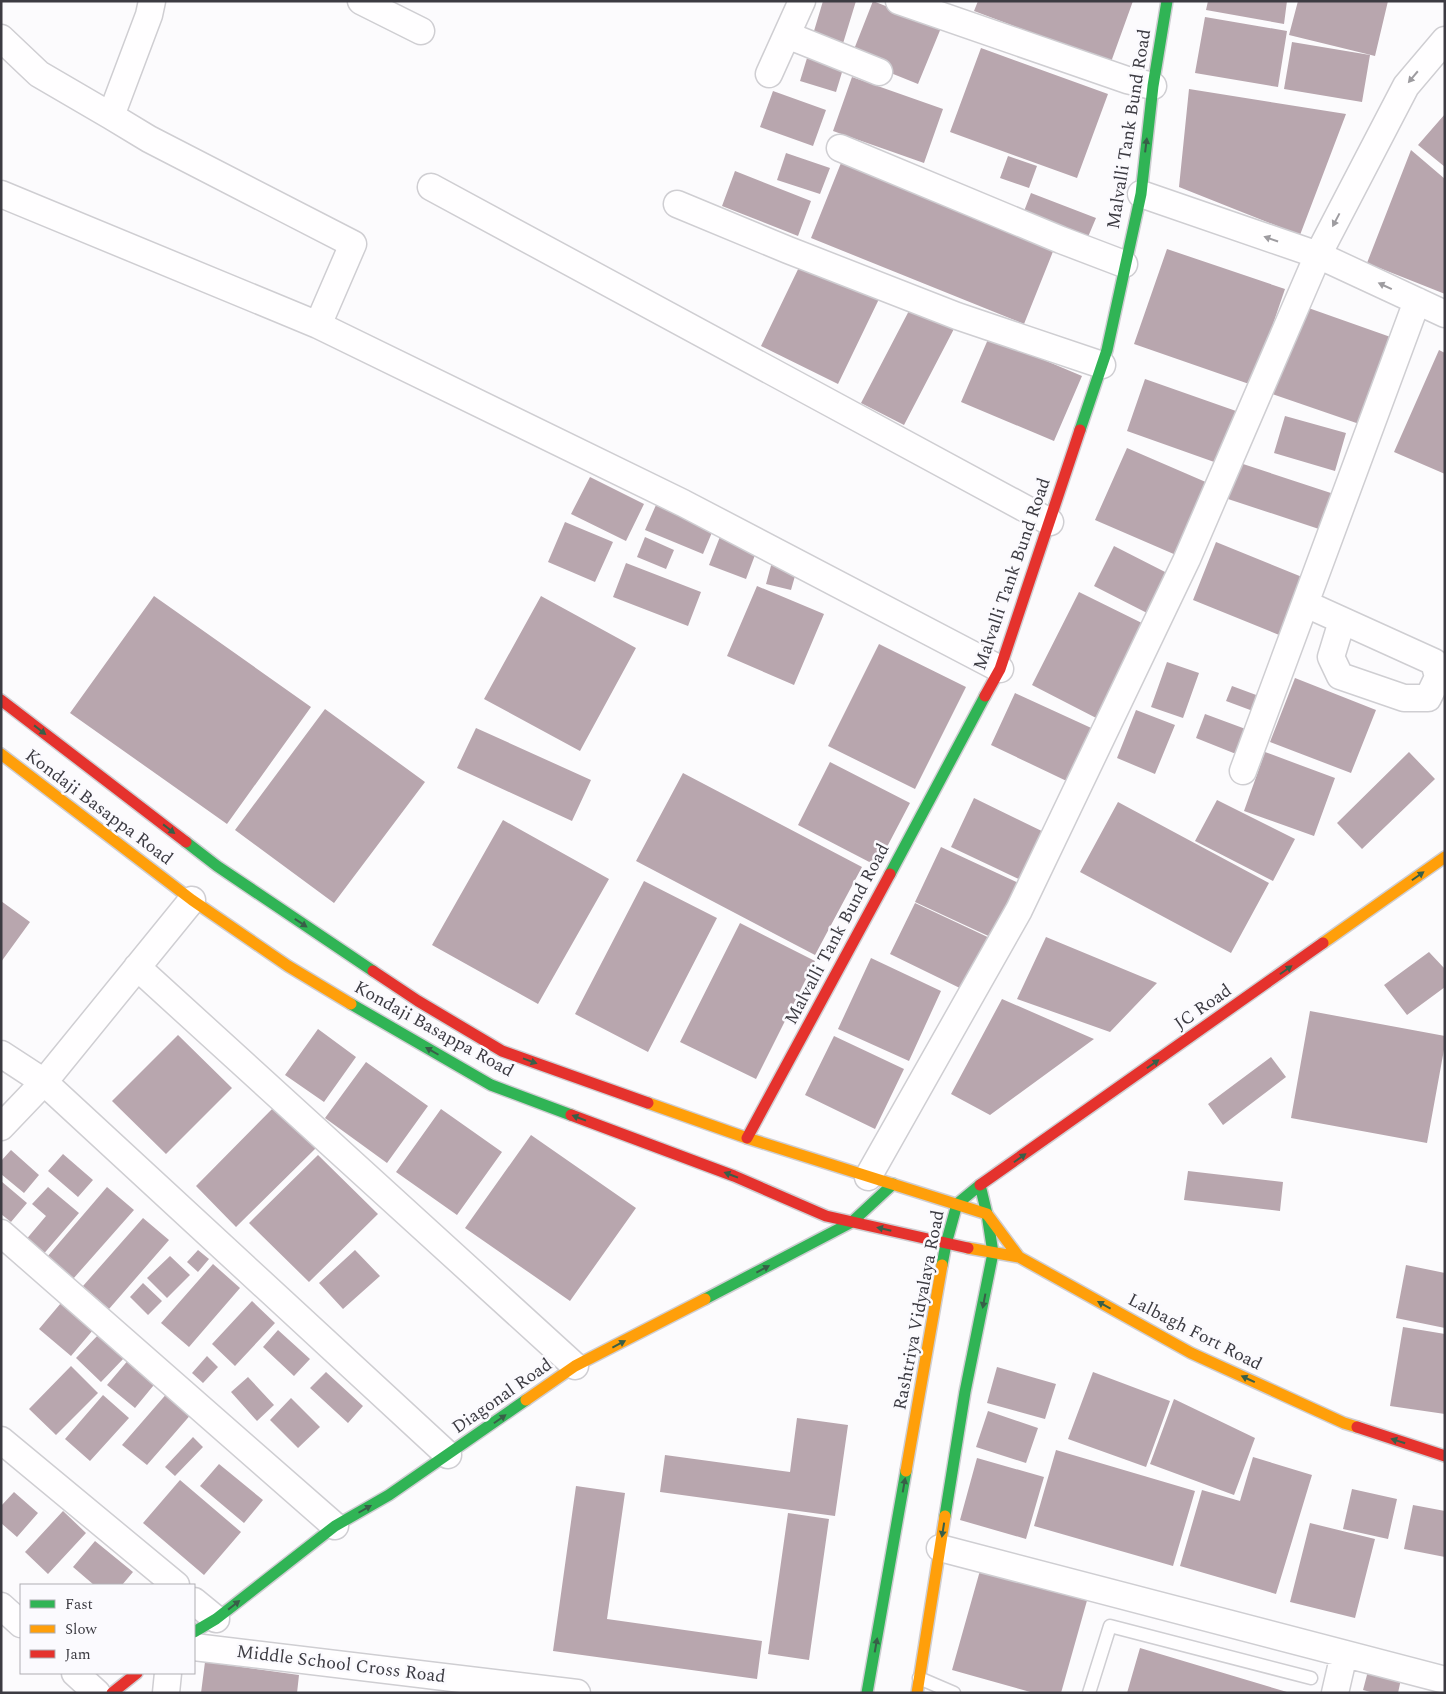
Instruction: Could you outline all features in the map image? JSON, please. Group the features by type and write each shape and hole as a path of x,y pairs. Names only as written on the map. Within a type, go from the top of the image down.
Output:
{"main road":[{"name":"Malvalli Tank Bund Road","path":"747,1138 1000,670 1107,350 1124,264 1141,194 1153,86 1167,1"},
{"name":"Kondaji Basappa Road","path":"1,700 217,866 418,1001 502,1051 747,1138 987,1214"},
{"name":"Kondaji Basappa Road","path":"1,754 192,900 288,966 491,1085 734,1176 826,1216 931,1241"},
{"name":"JC Road","path":"980,1185 1445,857"},
{"name":"Diagonal Road","path":"195,1631 216,1619 335,1526 390,1495 575,1366 852,1222 893,1184"},
{"name":"Rashtriya Vidyalaya Road","path":"867,1693 946,1244 957,1204 980,1185"},
{"path":"917,1693 965,1392 993,1253 980,1185"},
{"path":"987,1214 1019,1256"},
{"name":"Lalbagh Fort Road","path":"931,1241 1019,1256 1191,1353 1344,1423 1445,1456"},
{"path":"112,1693 136,1674"}],"street":[{"path":"111,116 149,15 152,1"},
{"path":"361,1 421,31"},
{"path":"769,74 802,1"},
{"path":"899,1 1127,80 1153,86"},
{"path":"787,35 879,72"},
{"path":"1,38 40,74 149,139 353,244 318,325"},
{"path":"868,1177 1020,910 1187,559 1318,255 1406,86 1445,40"},
{"path":"840,148 1061,240 1124,264"},
{"path":"431,187 1050,522"},
{"path":"1,194 318,325 683,502 1000,670"},
{"path":"1141,194 1318,255 1445,314"},
{"path":"677,204 957,316 1102,364"},
{"path":"1243,771 1418,301"},
{"path":"1306,604 1434,662 1441,679 1428,698 1404,698 1340,676 1331,657 1342,621"},
{"path":"1,1127 44,1082 192,900"},
{"path":"137,967 575,1366"},
{"path":"1,1054 44,1082 448,1455"},
{"path":"1,1233 335,1526"},
{"path":"1,1440 175,1584"},
{"path":"940,1548 1445,1680"},
{"path":"195,1601 216,1619"},
{"path":"1,1606 20,1623"},
{"name":"Middle School Cross Road","path":"195,1647 484,1687 577,1693"},
{"path":"1335,1693 1344,1654"},
{"path":"76,1674 97,1693"},
{"path":"166,1693 168,1674"}],"lane":[{"path":"1089,1693 1110,1626 1311,1678"},
{"path":"919,1678 954,1693"}],"building":[{"path":"823,1 856,1 841,50 811,41"},
{"path":"873,1 941,28 918,84 851,57"},
{"path":"978,1 1133,1 1111,62 974,11"},
{"path":"1208,1 1287,1 1284,24 1206,10"},
{"path":"1298,1 1388,1 1375,56 1289,35"},
{"path":"1205,17 1287,31 1278,87 1195,73"},
{"path":"1292,42 1370,55 1362,102 1284,89"},
{"path":"981,48 1108,94 1077,178 950,132"},
{"path":"807,58 843,69 836,92 800,81"},
{"path":"852,77 943,109 924,163 833,131"},
{"path":"1189,89 1346,114 1300,235 1179,187"},
{"path":"773,91 826,110 813,146 760,127"},
{"path":"1445,114 1445,167 1418,145"},
{"path":"1411,150 1445,179 1445,294 1367,263"},
{"path":"786,153 830,168 820,194 777,180"},
{"path":"1008,156 1037,166 1029,188 1000,178"},
{"path":"841,163 1054,249 1024,324 811,238"},
{"path":"735,171 811,201 798,236 722,206"},
{"path":"1031,193 1096,218 1085,244 1021,219"},
{"path":"1167,249 1285,289 1252,385 1134,344"},
{"path":"802,261 879,299 838,384 761,346"},
{"path":"913,303 956,325 904,425 861,403"},
{"path":"1300,305 1399,340 1368,427 1269,393"},
{"path":"989,337 1082,376 1054,441 961,402"},
{"path":"1439,350 1445,353 1445,474 1394,452"},
{"path":"1145,379 1236,411 1217,463 1127,431"},
{"path":"1285,416 1346,433 1335,471 1274,453"},
{"path":"1127,448 1208,483 1176,555 1095,520"},
{"path":"1240,463 1340,496 1328,532 1228,499"},
{"path":"590,477 644,504 626,541 571,514"},
{"path":"656,505 713,530 703,554 645,530"},
{"path":"565,522 613,542 595,582 548,562"},
{"path":"721,534 758,547 746,579 709,565"},
{"path":"645,537 674,550 666,569 637,557"},
{"path":"1216,542 1307,579 1284,637 1193,600"},
{"path":"1114,546 1169,574 1149,614 1094,586"},
{"path":"772,562 797,569 791,590 766,584"},
{"path":"626,563 701,592 688,626 613,597"},
{"path":"757,586 824,614 794,685 727,656"},
{"path":"1079,592 1150,627 1102,721 1032,685"},
{"path":"154,596 311,707 227,824 70,713"},
{"path":"541,596 636,648 580,751 484,699"},
{"path":"879,644 966,687 915,789 828,746"},
{"path":"1167,662 1199,673 1183,718 1151,707"},
{"path":"1295,678 1376,710 1351,773 1270,742"},
{"path":"1232,686 1267,699 1261,714 1226,701"},
{"path":"1015,693 1100,732 1075,785 991,745"},
{"path":"325,709 425,782 334,903 235,830"},
{"path":"1136,710 1175,725 1155,774 1117,758"},
{"path":"1205,714 1251,731 1241,756 1196,738"},
{"path":"476,728 591,780 572,821 457,768"},
{"path":"1265,752 1335,778 1314,836 1244,811"},
{"path":"1409,752 1435,779 1362,849 1337,823"},
{"path":"830,762 910,803 877,866 798,825"},
{"path":"683,773 862,867 815,955 636,861"},
{"path":"974,798 1050,835 1027,883 951,847"},
{"path":"1217,800 1295,839 1273,881 1195,841"},
{"path":"1118,802 1269,883 1231,953 1080,872"},
{"path":"503,820 609,879 538,1004 432,945"},
{"path":"941,847 1023,885 997,940 915,902"},
{"path":"644,881 717,918 648,1052 575,1014"},
{"path":"1,901 30,922 1,962"},
{"path":"915,903 994,940 968,992 890,954"},
{"path":"740,923 815,961 756,1079 680,1042"},
{"path":"1046,937 1157,983 1110,1032 1017,999"},
{"path":"1429,952 1445,969 1445,987 1407,1015 1384,985"},
{"path":"871,958 941,991 909,1061 838,1029"},
{"path":"1002,999 1094,1039 990,1115 951,1094"},
{"path":"1310,1011 1445,1036 1427,1143 1291,1118"},
{"path":"318,1029 356,1057 324,1102 285,1075"},
{"path":"178,1035 232,1088 166,1154 112,1101"},
{"path":"834,1036 904,1069 875,1129 805,1095"},
{"path":"1271,1057 1286,1077 1223,1125 1208,1104"},
{"path":"366,1062 428,1106 387,1163 325,1118"},
{"path":"275,1106 317,1147 236,1227 196,1186"},
{"path":"441,1109 502,1152 457,1215 396,1172"},
{"path":"531,1135 636,1208 570,1301 465,1228"},
{"path":"11,1150 39,1175 24,1193 1,1174 1,1161"},
{"path":"63,1154 93,1180 78,1197 48,1171"},
{"path":"318,1155 378,1214 309,1282 249,1223"},
{"path":"1188,1171 1283,1182 1280,1211 1184,1200"},
{"path":"1,1181 27,1203 11,1222 1,1214"},
{"path":"48,1187 79,1213 41,1257 24,1242 46,1216 32,1204"},
{"path":"107,1187 134,1210 73,1279 47,1257"},
{"path":"143,1218 169,1240 109,1309 83,1286"},
{"path":"198,1250 209,1259 198,1272 187,1262"},
{"path":"355,1250 380,1276 343,1309 319,1283"},
{"path":"170,1256 190,1275 167,1298 147,1278"},
{"path":"213,1264 240,1288 189,1347 161,1323"},
{"path":"1406,1265 1445,1273 1445,1328 1396,1318"},
{"path":"143,1283 162,1301 148,1315 130,1297"},
{"path":"252,1301 275,1323 235,1366 212,1344"},
{"path":"61,1303 93,1330 71,1356 39,1329"},
{"path":"1403,1327 1445,1334 1445,1414 1390,1406"},
{"path":"278,1330 310,1359 294,1376 263,1347"},
{"path":"100,1333 125,1357 101,1382 76,1358"},
{"path":"207,1356 218,1367 203,1383 192,1373"},
{"path":"130,1358 158,1380 135,1408 107,1385"},
{"path":"71,1366 98,1393 56,1435 29,1409"},
{"path":"997,1367 1056,1384 1045,1419 987,1403"},
{"path":"326,1372 363,1406 348,1423 310,1388"},
{"path":"1093,1372 1170,1401 1146,1467 1068,1439"},
{"path":"248,1377 274,1405 257,1421 231,1392"},
{"path":"169,1391 193,1412 147,1465 122,1445"},
{"path":"103,1395 129,1418 90,1461 65,1439"},
{"path":"291,1398 320,1427 298,1448 270,1420"},
{"path":"1174,1399 1255,1438 1234,1495 1150,1464"},
{"path":"988,1411 1038,1428 1026,1463 976,1447"},
{"path":"797,1418 848,1425 835,1516 660,1492 665,1455 790,1472"},
{"path":"193,1437 203,1447 175,1476 165,1467"},
{"path":"1056,1450 1195,1491 1173,1566 1034,1526"},
{"path":"1253,1457 1312,1475 1276,1594 1180,1566 1202,1490 1240,1501"},
{"path":"977,1458 1044,1477 1026,1539 960,1520"},
{"path":"219,1464 263,1500 244,1523 200,1486"},
{"path":"180,1480 241,1532 204,1575 143,1523"},
{"path":"576,1486 625,1493 607,1619 762,1641 757,1679 553,1651"},
{"path":"1352,1489 1397,1499 1388,1539 1343,1529"},
{"path":"14,1492 38,1513 17,1537 1,1523 1,1506"},
{"path":"1413,1505 1445,1511 1445,1557 1404,1549"},
{"path":"63,1511 86,1533 48,1574 25,1552"},
{"path":"788,1513 829,1519 809,1660 768,1654"},
{"path":"1310,1523 1375,1539 1355,1618 1290,1602"},
{"path":"95,1541 133,1572 123,1584 93,1584 73,1567"},
{"path":"981,1567 1088,1597 1061,1693 1034,1693 952,1670"},
{"path":"1140,1648 1287,1692 1287,1693 1127,1693"},
{"path":"205,1662 299,1675 297,1693 201,1693"},
{"path":"1368,1671 1401,1679 1398,1693 1374,1693 1363,1690"}],"traffic: fast":[{"path":"1080,430 1107,350 1141,194 1153,86 1167,1"},
{"path":"890,874 985,696"},
{"path":"186,842 217,866 373,971"},
{"path":"351,1004 491,1085 571,1115"},
{"path":"705,1299 852,1222 893,1184"},
{"path":"942,1265 957,1204 980,1185 993,1253 965,1392 945,1516"},
{"path":"195,1631 216,1619 335,1526 389,1495 526,1400"},
{"path":"867,1693 906,1471"}],"traffic: slow":[{"path":"1,754 192,900 288,966 351,1004"},
{"path":"1323,943 1445,857"},
{"path":"648,1103 747,1138 987,1214 1019,1257"},
{"path":"968,1248 1019,1257 1191,1353 1344,1423 1357,1427"},
{"path":"906,1471 942,1265"},
{"path":"526,1400 575,1366 705,1299"},
{"path":"917,1693 945,1516"}],"traffic: jam":[{"path":"985,696 1000,669 1080,430"},
{"path":"1,700 186,842"},
{"path":"747,1138 890,874"},
{"path":"980,1185 1323,943"},
{"path":"373,971 418,1001 502,1051 648,1103"},
{"path":"571,1115 734,1176 826,1216 968,1248"},
{"path":"1357,1427 1445,1456"},
{"path":"112,1693 136,1674"}]}
